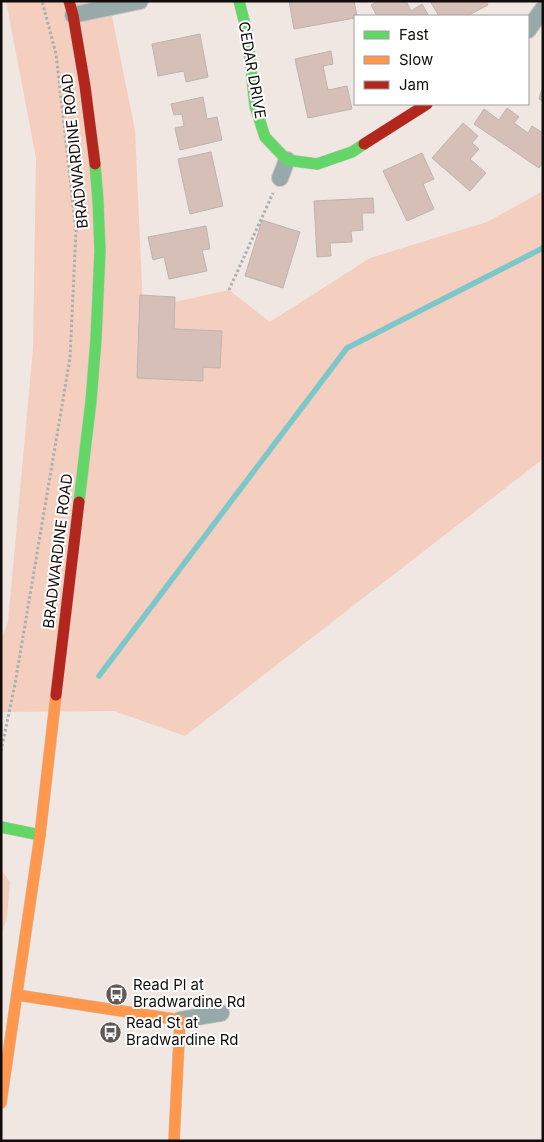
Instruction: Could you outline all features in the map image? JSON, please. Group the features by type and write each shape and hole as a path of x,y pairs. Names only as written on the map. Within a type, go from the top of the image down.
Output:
{"main road":[{"name":"CEDAR DRIVE","path":"239,1 246,32 255,106 264,137 287,160"},
{"name":"BRADWARDINE ROAD","path":"1,1103 40,836 91,401 97,319 100,252 98,200 85,86 71,8"},
{"path":"287,160 317,164 352,152 425,105"},
{"path":"1,827 40,836"},
{"path":"17,995 180,1020 174,1141"}],"street":[{"path":"71,8 140,1"},
{"path":"529,29 543,9"},
{"path":"280,178 287,160"},
{"path":"180,1020 221,1013"}],"path":[{"path":"1,752 15,684 70,358 76,231 56,54 42,1"},
{"path":"229,290 280,178"}],"shaded area":[{"path":"6,1 109,1 135,130 143,309 229,290 270,322 370,258 487,222 543,191 543,459 185,736 114,711 1,712 1,641 8,622 33,348 36,158"},
{"path":"1,869 10,882 7,918 1,935"}],"building":[{"path":"289,1 354,1 357,15 354,15 354,18 294,29"},
{"path":"379,1 406,1 411,11 422,4 428,15 376,15 371,5"},
{"path":"430,1 486,1 488,5 469,15 438,15"},
{"path":"200,34 208,77 186,82 184,71 158,76 152,44"},
{"path":"331,51 333,64 323,66 328,90 347,86 352,109 308,118 295,59"},
{"path":"543,85 543,101 539,99"},
{"path":"203,97 207,119 217,117 222,140 180,150 175,128 184,126 182,114 174,115 171,104"},
{"path":"507,108 519,117 514,123 528,133 532,126 543,133 543,163 539,168 474,124 484,109 499,120"},
{"path":"463,123 478,136 472,143 479,149 470,159 486,173 470,191 432,158"},
{"path":"211,152 223,206 190,214 178,159"},
{"path":"422,153 434,179 423,184 434,209 407,221 383,171"},
{"path":"373,198 374,213 362,213 363,230 351,231 352,242 330,243 331,256 317,257 314,201"},
{"path":"262,220 300,232 283,288 245,276"},
{"path":"206,226 210,249 202,250 207,271 169,279 164,257 153,260 148,237"},
{"path":"140,295 175,297 174,329 222,331 220,368 203,367 203,381 137,378"}],"waterway":[{"path":"99,676 347,348 543,248"}],"traffic: fast":[{"path":"239,1 247,32 255,106 265,137 287,160 317,164 352,152 364,144"},
{"path":"79,502 96,339 100,251 95,164"},
{"path":"1,827 40,835"}],"traffic: slow":[{"path":"1,1103 40,835 56,695"},
{"path":"17,995 180,1020 174,1141"}],"traffic: jam":[{"path":"69,1 85,86 95,164"},
{"path":"364,144 425,105"},
{"path":"56,695 79,502"}],"place":[{"name":"Read Pl at Bradwardine Rd","path":"117,994"},
{"name":"Read St at Bradwardine Rd","path":"110,1032"}]}
